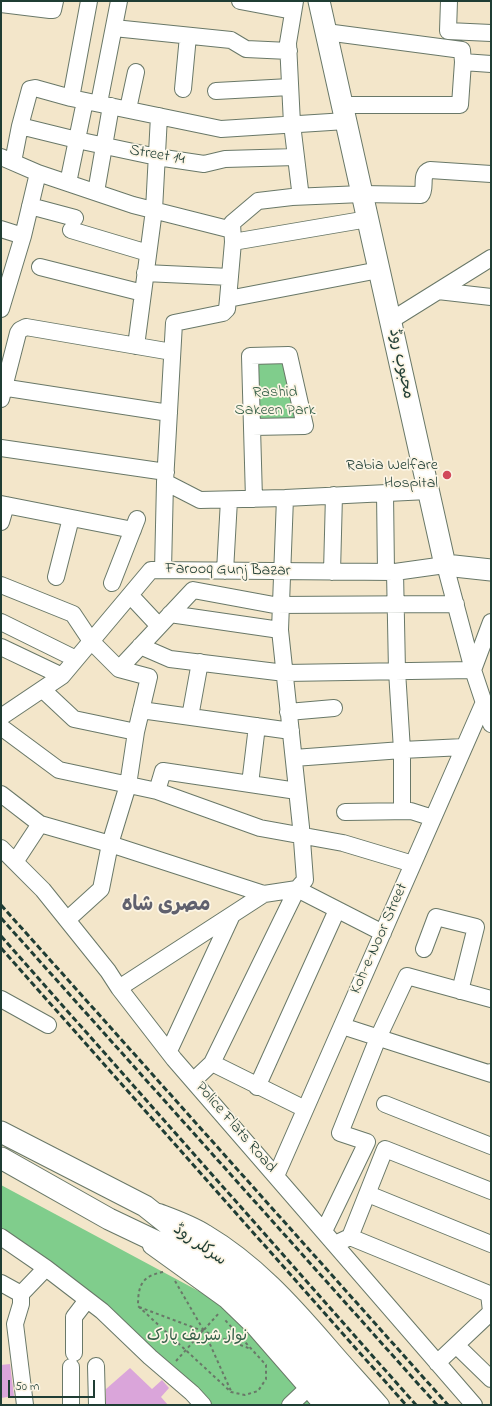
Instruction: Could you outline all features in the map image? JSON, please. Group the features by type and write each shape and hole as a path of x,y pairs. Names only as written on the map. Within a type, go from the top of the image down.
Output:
{"main road":[{"name":"محبوب روڈ","path":"319,1 445,565"},
{"path":"445,565 491,570"},
{"path":"2,1159 7,1135"},
{"name":"سرکلر روڈ","path":"7,1135 145,1206 184,1237 247,1281 289,1322 352,1404"},
{"name":"سرکلر روڈ","path":"2,1159 109,1220 172,1249 203,1268 248,1302 352,1404"}],"street":[{"path":"1,4 53,10 55,1"},
{"path":"89,1 92,102 104,146 96,192"},
{"path":"68,183 77,140 92,102 114,28 119,1"},
{"path":"240,1 294,6 288,43 292,124 300,190"},
{"path":"449,1 448,31 491,33"},
{"path":"114,28 231,40 246,49 289,51"},
{"path":"326,32 462,50 463,62 460,105 344,113 292,124 221,129 30,88 20,126 7,160 38,173 133,205 154,210 233,236 368,219"},
{"path":"183,90 188,36"},
{"path":"463,62 491,64"},
{"path":"128,110 136,72"},
{"path":"216,91 290,87"},
{"path":"136,346 154,210 159,116"},
{"name":"Street 14","path":"20,126 157,157 204,164 225,159 296,157"},
{"path":"163,570 174,323 223,314 227,309 233,236 232,223 258,201 292,196 362,194 421,195 423,192 424,174 426,171 491,174"},
{"path":"1,309 23,236 38,173"},
{"path":"30,206 148,253"},
{"path":"1,229 23,236"},
{"path":"390,321 491,258"},
{"path":"40,267 143,293"},
{"path":"228,299 379,270"},
{"path":"145,273 230,277"},
{"path":"438,291 491,297"},
{"path":"169,413 2,391 18,333 26,327 172,352"},
{"path":"252,427 305,426 289,355 250,356 254,499"},
{"path":"1,448 166,477 200,500 285,498 428,491"},
{"path":"385,493 390,572 396,605 397,671 402,750 402,811"},
{"path":"332,572 334,495"},
{"path":"193,1081 212,1063 297,889 305,880 302,836 280,630 285,498"},
{"path":"225,571 229,500"},
{"path":"1,522 4,504 71,518 135,525 112,582"},
{"path":"56,577 71,518"},
{"name":"Farooq Gunj Bazar","path":"1,717 62,676 151,570 390,572 445,565"},
{"name":"محبوب روڈ","path":"445,565 473,670 491,724"},
{"path":"1,585 73,614 91,641 119,669 149,677 136,732 128,785 110,844 101,889 68,919"},
{"path":"119,669 193,590 274,605 456,604"},
{"path":"130,595 159,626"},
{"path":"170,614 280,630"},
{"path":"1,622 76,659"},
{"path":"140,646 170,659 285,672 473,670 491,622"},
{"path":"1,647 62,676"},
{"path":"190,716 200,662"},
{"path":"43,690 74,719 136,732"},
{"name":"Koh-e-Noor Street","path":"276,1176 484,702"},
{"path":"288,712 334,708"},
{"path":"141,710 291,731"},
{"path":"250,784 257,726"},
{"path":"1,727 59,770 157,791 260,828 343,843 413,864"},
{"path":"294,758 464,747"},
{"path":"157,791 163,771 297,791"},
{"path":"1,794 40,824 110,844 264,894"},
{"path":"345,812 411,811 433,818"},
{"path":"15,862 40,824"},
{"name":"Police Flats Road","path":"1,848 43,890 68,919 108,971 119,988 193,1081 474,1405"},
{"path":"119,988 264,894 297,889 382,933"},
{"path":"257,1087 337,910"},
{"path":"168,1051 232,915"},
{"path":"424,949 436,918 476,927 460,991"},
{"path":"324,1231 367,1142 340,1133 378,1038 407,976 491,999"},
{"path":"1,999 48,1025"},
{"path":"342,1026 491,1074 491,1072"},
{"path":"212,1063 257,1087 305,1109"},
{"path":"385,1104 491,1146"},
{"path":"335,1244 350,1237 385,1149 491,1191"},
{"path":"368,1194 491,1244"},
{"path":"145,1206 205,1232 255,1267 294,1305 381,1405"},
{"path":"125,1227 226,1300 254,1327 322,1405"},
{"path":"1,1237 46,1268 102,1311 203,1405"},
{"path":"350,1237 489,1294 491,1312 437,1363"},
{"path":"26,1405 15,1324 21,1304 21,1294 46,1268"},
{"path":"1,1283 21,1294"},
{"path":"71,1405 74,1317 88,1300"},
{"path":"456,1345 491,1379"},
{"path":"96,1366 97,1405"},
{"path":"290,1405 308,1389"}],"path":[{"path":"168,1270 152,1274 142,1282 138,1293 138,1306 231,1392 245,1395 258,1391 266,1379 266,1365 224,1318"},
{"path":"172,1277 204,1331 231,1392"},
{"path":"138,1306 252,1349"},
{"path":"185,1351 219,1313 214,1309"}],"green space":[{"name":"Rashid Sakeen Park","path":"289,355 305,426 252,427 250,356"},
{"name":"نواز شریف پارک","path":"1,1185 219,1302 248,1328 313,1405 211,1405 143,1344 1,1237"}],"building":[{"path":"10,1364 14,1396 1,1398 1,1365"},
{"path":"130,1368 152,1389 162,1380 169,1388 161,1397 168,1405 106,1405 106,1389"}],"railway":[{"path":"1,905 448,1405"},
{"path":"1,918 437,1405"},
{"path":"1,936 416,1405"},
{"path":"1,948 406,1405"}],"place":[{"name":"Rabia Welfare Hospital","path":"447,475"}],"district":[{"name":"مصری شاہ","path":"166,907"}]}
